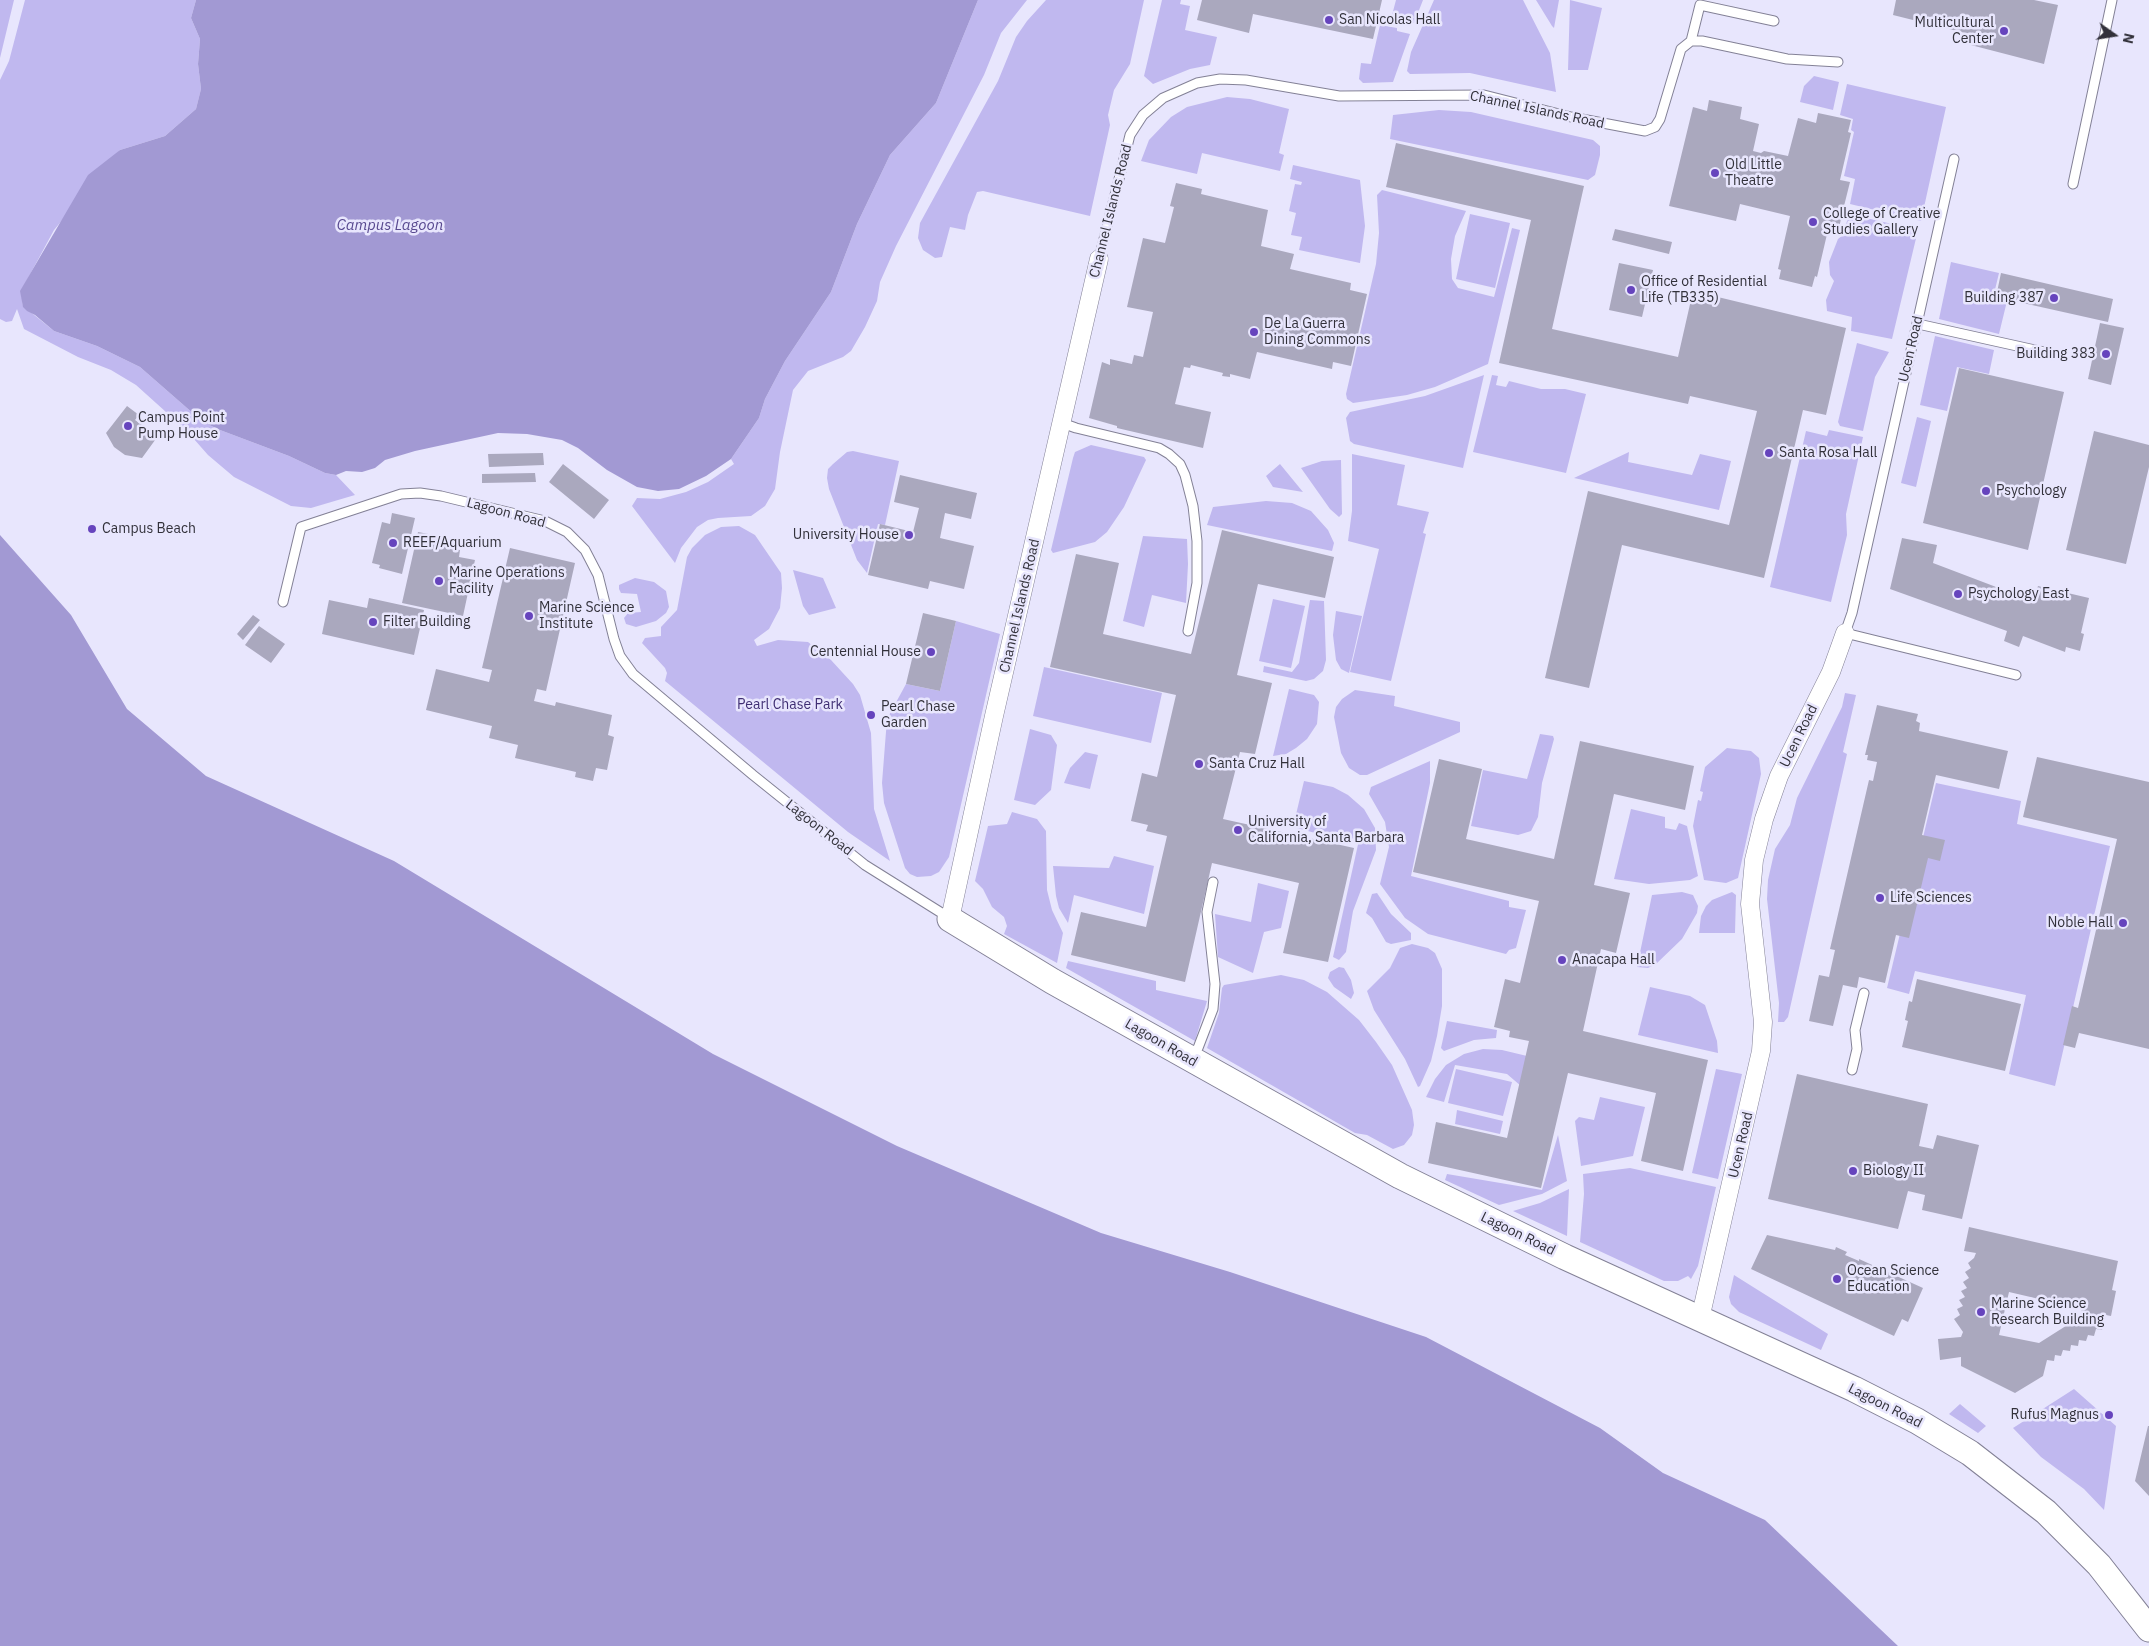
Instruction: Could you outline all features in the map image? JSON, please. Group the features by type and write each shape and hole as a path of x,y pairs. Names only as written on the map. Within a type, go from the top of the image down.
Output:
{"street":[{"name":"Channel Islands Road","path":"950,919 994,716 1099,259"},
{"name":"Ucen Road","path":"1700,1319 1761,1051 1763,1022 1750,904 1754,860 1764,818 1779,776 1831,672 1845,634"},
{"name":"Lagoon Road","path":"950,919 1036,972 1400,1176 1565,1257 1862,1393 1917,1421 1970,1453 2046,1512 2099,1564 2149,1629"}],"lane":[{"path":"2073,184 2112,0"},
{"path":"1774,21 1700,5 1691,41 1702,41 1787,59 1838,62"},
{"name":"Channel Islands Road","path":"1099,259 1130,135 1143,115 1163,98 1197,83 1220,79 1246,80 1339,96 1484,95 1571,117 1645,131 1655,127 1660,119 1681,49 1691,41"},
{"name":"Ucen Road","path":"1845,634 1852,613 1954,160"},
{"path":"1918,324 2053,354"},
{"path":"1062,423 1158,448 1170,454 1180,464 1185,475 1193,506 1197,541 1197,583 1188,631"},
{"name":"Lagoon Road","path":"283,602 301,527 401,494 420,493 441,496 545,521 567,532 585,550 598,575 620,656 633,674 753,775 865,865 950,919"},
{"path":"1845,634 2016,675"},
{"path":"1187,1058 1198,1048 1214,1009 1215,984 1208,912 1213,882"},
{"path":"1852,1070 1857,1049 1855,1030 1864,992"}],"green space":[{"path":"0,0 14,0 0,58"},
{"path":"25,0 196,0 191,18 200,39 198,64 201,89 196,109 165,136 120,150 54,230 21,291 23,306 54,331 97,346 140,367 203,422 289,456 325,473 336,475 355,495 311,508 291,506 234,477 208,455 186,430 136,385 111,370 78,357 24,329 17,309 12,321 6,322 0,319 0,80 9,61"},
{"path":"978,0 1027,0 1001,33 984,75 896,246 880,282 877,301 865,327 851,351 843,357 808,371 793,390 780,452 775,489 765,506 751,516 708,520 697,527 681,548 675,563 632,506 637,498 660,499 686,492 708,482 734,464 731,459 759,418 765,399 785,361 831,292 857,224 890,155 936,103"},
{"path":"1046,0 1144,0 1130,64 1114,90 1108,115 1110,125 1090,216 983,191 977,192 968,215 965,230 950,227 942,257 935,258 923,250 918,238 920,223 998,81 1016,37 1027,21"},
{"path":"1162,0 1181,0 1180,4 1190,6 1185,30 1217,37 1210,65 1190,69 1153,84 1144,76"},
{"path":"1396,0 1423,0 1414,23 1391,19"},
{"path":"1434,0 1523,0 1550,53 1556,92 1470,73 1410,74 1407,71 1411,52"},
{"path":"1536,0 1559,0 1554,28 1552,26"},
{"path":"1570,0 1602,8 1588,70 1568,70"},
{"path":"1380,25 1397,28 1397,31 1410,34 1393,82 1363,83 1359,79 1361,63 1371,64"},
{"path":"1814,76 1839,82 1833,110 1800,102 1804,86"},
{"path":"1847,84 1946,107 1921,221 1850,204 1855,179 1844,176 1854,132 1851,130 1853,119 1840,115"},
{"path":"1227,97 1250,99 1289,109 1279,153 1284,155 1280,171 1202,153 1197,174 1141,161 1149,140 1171,117 1187,107"},
{"path":"1439,110 1471,112 1593,140 1600,146 1600,155 1595,175 1588,180 1390,139 1393,115"},
{"path":"1293,165 1360,180 1365,226 1360,263 1299,250 1302,237 1291,235 1296,213 1289,211 1295,184 1301,185 1302,182 1290,179"},
{"path":"1382,190 1466,211 1455,236 1451,259 1452,279 1458,288 1494,297 1512,228 1520,230 1488,364 1435,387 1407,395 1353,403 1347,399 1346,394 1376,264 1379,233 1377,195"},
{"path":"1470,214 1510,223 1495,288 1456,279"},
{"path":"1849,214 1918,230 1892,339 1851,331 1852,317 1827,311 1826,300 1834,281 1830,275 1829,262 1838,239 1843,235"},
{"path":"1951,262 1999,273 1993,298 2007,301 1999,334 1939,319"},
{"path":"1935,336 1994,350 1989,374 1957,367 1947,411 1920,405"},
{"path":"1857,343 1889,352 1875,377 1863,431 1840,426 1838,422"},
{"path":"1484,375 1463,468 1354,444 1350,441 1346,418 1350,412 1425,396"},
{"path":"1492,375 1498,376 1496,385 1506,387 1509,381 1541,389 1565,389 1586,394 1566,473 1473,452"},
{"path":"1917,417 1931,421 1916,487 1901,483"},
{"path":"1829,430 1863,437 1846,514 1847,535 1831,602 1770,587 1806,431 1827,436"},
{"path":"1091,445 1144,457 1146,460 1124,507 1107,532 1095,542 1053,553 1051,550 1075,452"},
{"path":"853,451 899,461 885,525 878,524 867,573 857,560 829,489 827,478 828,469 847,452"},
{"path":"1629,452 1628,462 1692,475 1700,454 1731,461 1719,510 1574,478"},
{"path":"1352,454 1405,465 1397,505 1429,512 1423,533 1426,534 1391,681 1350,672 1379,549 1348,541 1352,511"},
{"path":"1341,460 1342,514 1339,517 1330,509 1301,468 1322,461"},
{"path":"1280,464 1303,492 1273,487 1266,476"},
{"path":"1266,501 1292,503 1311,511 1328,530 1334,543 1332,551 1207,525 1213,507"},
{"name":"Pearl Chase Park","path":"739,526 755,535 781,573 780,608 769,629 754,640 757,646 778,640 808,642 831,660 853,684 860,695 871,733 874,809 890,861 848,832 665,681 667,673 665,668 642,643 645,638 661,636 661,627 677,610 687,557 692,548 705,535 721,527"},
{"path":"1143,536 1187,539 1188,564 1186,603 1152,595 1144,627 1123,621"},
{"path":"793,570 823,578 836,608 809,615 803,606"},
{"path":"635,578 654,582 666,591 669,607 666,613 656,621 636,627 626,624 624,618 628,613 641,612 637,594 621,593 619,589 619,585"},
{"path":"1273,599 1305,606 1291,668 1259,661"},
{"path":"1310,600 1324,601 1326,660 1323,671 1314,679 1306,681 1263,672 1264,666 1292,672 1299,663"},
{"path":"1336,611 1362,616 1349,673 1341,669 1336,660 1333,635"},
{"path":"956,621 1000,634 949,857 939,872 931,876 917,877 910,874 905,868 884,803 882,783 887,719 906,684 940,691"},
{"path":"1044,667 1162,693 1151,743 1033,716"},
{"path":"1289,689 1314,695 1319,702 1317,724 1307,739 1296,748 1286,754 1273,756"},
{"path":"1355,690 1395,696 1394,706 1460,722 1460,732 1367,775 1360,775 1349,768 1341,753 1334,717 1336,707 1342,699"},
{"path":"1845,693 1856,695 1843,752 1847,754 1788,1017 1784,1022 1778,1022 1779,1003 1767,899 1768,880 1775,849 1790,825 1797,798 1842,707"},
{"path":"1030,729 1051,735 1057,745 1051,790 1035,805 1014,800"},
{"path":"1540,734 1553,736 1554,739 1542,783 1538,817 1531,831 1518,835 1471,826 1483,770 1527,779"},
{"path":"1727,748 1751,751 1759,758 1761,774 1738,878 1726,883 1704,880 1693,826 1698,800 1701,801 1703,792 1700,791 1705,767"},
{"path":"1085,752 1098,755 1090,789 1064,783 1070,768"},
{"path":"1430,761 1430,783 1411,876 1509,901 1509,907 1526,910 1516,948 1509,950 1506,954 1428,934 1405,918 1380,884 1389,847 1385,822 1369,794 1371,787"},
{"path":"1304,781 1333,787 1348,795 1364,809 1375,828 1376,850 1353,911 1346,952 1339,960 1333,957 1359,840 1334,834 1319,834 1293,827"},
{"path":"1936,783 2021,801 2017,824 2110,846 2055,1086 2009,1074 2026,995 1915,971 1909,994 1887,988"},
{"path":"1631,809 1665,817 1665,828 1676,830 1679,823 1687,826 1698,876 1690,880 1649,884 1614,879"},
{"path":"1012,812 1037,819 1046,831 1047,890 1052,910 1063,933 1057,963 1004,934 1007,926 1004,917 992,907 983,889 975,881 988,826 1007,824"},
{"path":"1114,856 1154,866 1144,914 1074,895 1068,923 1059,908 1053,866 1109,868"},
{"path":"1258,883 1289,891 1281,928 1264,932 1253,973 1218,957 1215,914 1251,922"},
{"path":"1682,892 1693,895 1698,906 1697,913 1682,939 1656,964 1648,968 1637,967 1652,895"},
{"path":"1732,892 1736,895 1735,933 1699,933 1701,916 1706,906 1712,900"},
{"path":"1377,893 1391,914 1411,933 1411,940 1391,944 1386,942 1372,918 1366,913 1372,894"},
{"path":"1412,944 1428,948 1435,953 1442,969 1442,1006 1437,1036 1431,1061 1418,1087 1405,1059 1374,1010 1367,991 1390,968 1400,948"},
{"path":"1068,961 1156,981 1156,990 1207,1001 1195,1041 1066,968"},
{"path":"1339,967 1344,968 1351,980 1354,993 1351,999 1334,987 1328,978 1330,972"},
{"path":"1281,975 1304,980 1327,992 1359,1020 1376,1042 1392,1065 1412,1110 1414,1125 1412,1135 1404,1145 1393,1149 1367,1135 1355,1133 1207,1048 1219,1013 1224,985"},
{"path":"1650,987 1690,996 1705,1005 1717,1041 1718,1053 1638,1035"},
{"path":"1447,1021 1497,1030 1496,1038 1474,1040 1444,1051 1441,1048"},
{"path":"1483,1049 1502,1050 1527,1056 1521,1086 1507,1074 1455,1065 1444,1102 1426,1097 1435,1079 1446,1065 1464,1054"},
{"path":"1456,1069 1512,1082 1503,1116 1448,1103"},
{"path":"1716,1069 1742,1074 1718,1179 1692,1173"},
{"path":"1600,1097 1645,1107 1633,1156 1581,1166 1575,1121 1579,1117 1594,1120"},
{"path":"1457,1110 1503,1121 1500,1134 1455,1124"},
{"path":"1558,1135 1567,1181 1542,1194 1499,1205 1445,1180 1447,1174 1542,1190"},
{"path":"1630,1168 1716,1187 1698,1266 1691,1279 1688,1276 1678,1281 1664,1281 1580,1242 1584,1194 1583,1174"},
{"path":"1569,1189 1567,1236 1513,1211 1540,1203"},
{"path":"1734,1275 1828,1334 1821,1350 1739,1312 1731,1304 1729,1297"},
{"path":"2074,1389 2116,1426 2104,1510 2084,1489 2041,1457 2013,1428"},
{"path":"1960,1404 1986,1426 1978,1433 1949,1414"}],"water":[{"name":"Campus Lagoon","path":"196,0 978,0 936,103 890,155 857,224 831,292 785,361 765,399 759,418 731,459 706,476 679,489 658,491 637,487 607,470 578,448 562,440 527,434 498,433 415,451 385,460 375,468 362,472 346,471 336,475 325,473 289,456 203,422 140,367 97,346 54,331 23,307 20,291 88,175 120,150 165,136 196,109 201,89 198,64 200,39 191,18"},
{"path":"0,535 71,615 127,709 206,776 394,861 713,1054 897,1146 1101,1233 1230,1272 1426,1337 1600,1428 1663,1473 1765,1520 1898,1646 0,1646"}],"building":[{"name":"San Nicolas Hall","path":"1202,0 1382,0 1373,39 1253,14 1249,33 1197,20"},
{"name":"Multicultural Center","path":"1896,0 2034,0 2058,5 2044,64 1967,44 1969,34 1893,15"},
{"path":"1709,100 1742,107 1740,119 1759,124 1753,151 1761,153 1764,151 1788,156 1798,118 1816,123 1818,113 1851,120 1848,132 1851,133 1840,180 1850,182 1838,232 1828,230 1817,277 1815,276 1812,287 1779,279 1781,270 1778,269 1790,216 1740,204 1736,221 1669,206 1693,107 1707,111"},
{"name":"Santa Rosa Hall","path":"1396,143 1584,186 1552,329 1678,357 1693,291 1846,328 1826,415 1803,410 1764,578 1622,545 1589,688 1545,678 1588,491 1729,525 1757,411 1690,396 1688,404 1499,363 1531,220 1386,187"},
{"name":"De La Guerra Dining Commons","path":"1176,183 1202,189 1201,194 1268,210 1261,246 1294,254 1290,269 1351,283 1350,290 1367,294 1351,366 1333,362 1332,369 1257,352 1250,379 1230,374 1230,377 1222,376 1223,373 1191,365 1190,368 1184,367 1175,404 1211,412 1203,448 1117,428 1117,426 1089,418 1102,362 1110,365 1110,359 1132,364 1134,355 1143,357 1153,312 1127,307 1143,238 1165,243 1174,207 1170,206"},
{"path":"1615,229 1672,242 1669,254 1612,240"},
{"name":"Office of Residential Life (TB335)","path":"1619,263 1653,270 1642,317 1609,310"},
{"name":"Building 387","path":"2001,273 2113,299 2108,322 1996,297"},
{"name":"Building 383","path":"2100,323 2124,328 2111,385 2088,379"},
{"name":"Psychology","path":"1959,368 2064,392 2028,550 1923,523"},
{"name":"Campus Point Pump House","path":"127,406 139,415 135,420 158,436 142,458 125,455 114,447 106,433"},
{"name":"Psychology","path":"2094,431 2149,445 2149,467 2126,564 2066,550"},
{"path":"543,453 544,465 489,467 488,454"},
{"path":"563,464 609,500 594,519 549,482"},
{"path":"535,473 536,482 482,483 482,474"},
{"name":"University House","path":"900,475 977,493 971,519 945,513 940,538 974,546 964,589 930,581 928,589 868,575 880,524 913,532 919,508 894,502"},
{"name":"REEF/Aquarium","path":"392,513 415,518 402,574 379,568 380,565 372,563 382,522 390,524"},
{"name":"Santa Cruz Hall","path":"1222,530 1334,557 1325,598 1258,584 1237,675 1272,683 1255,754 1240,752 1223,819 1354,848 1328,962 1283,953 1299,883 1212,863 1185,982 1071,955 1081,912 1146,927 1167,836 1146,831 1148,825 1131,821 1142,773 1157,777 1176,695 1050,667 1076,554 1119,563 1103,634 1191,654"},
{"name":"Marine Operations Facility","path":"418,532 439,536 437,545 443,546 444,542 455,545 454,549 460,550 459,557 475,560 463,616 402,603"},
{"name":"Psychology East","path":"1902,538 1937,545 1933,563 2033,601 2038,586 2089,598 2081,633 2084,634 2080,651 2066,647 2065,652 2023,636 2019,647 2004,641 2007,631 1890,589"},
{"name":"Marine Science Institute","path":"510,548 575,563 546,691 537,689 534,701 555,706 556,702 612,715 608,735 614,737 607,770 596,768 593,781 575,777 576,772 515,758 518,745 489,738 492,726 426,710 436,669 489,682 492,670 482,668"},
{"name":"Filter Building","path":"369,598 424,610 414,655 322,634 329,600 367,608"},
{"name":"Centennial House","path":"923,613 956,621 940,691 906,684"},
{"path":"253,615 260,620 243,640 237,634"},
{"path":"259,626 285,644 271,663 245,645"},
{"name":"Life Sciences","path":"1877,705 1918,714 1916,721 1920,723 1919,731 2008,751 1999,789 1936,775 1922,835 1945,840 1940,861 1928,858 1909,938 1896,935 1885,983 1859,977 1857,988 1843,985 1833,1026 1809,1021 1819,975 1829,977 1835,950 1830,949 1869,780 1873,781 1877,762 1867,760 1868,755 1865,755"},
{"name":"Anacapa Hall","path":"1580,741 1694,766 1685,810 1614,794 1594,885 1630,893 1616,953 1601,949 1583,1031 1708,1060 1683,1171 1641,1161 1656,1093 1568,1073 1541,1188 1428,1163 1436,1122 1507,1138 1529,1041 1509,1037 1510,1031 1494,1027 1505,979 1520,983 1539,901 1413,872 1439,759 1482,769 1466,839 1554,859"},
{"name":"Noble Hall","path":"2037,757 2149,782 2149,1049 2079,1033 2075,1048 2063,1045 2072,1006 2078,1008 2117,839 2023,817"},
{"path":"1917,979 2021,1004 2005,1071 1902,1047 1908,1021 1905,1020 1909,1001 1912,1002"},
{"name":"Biology II","path":"1797,1074 1928,1104 1919,1146 1933,1149 1937,1135 1979,1145 1962,1219 1922,1210 1925,1195 1908,1191 1898,1229 1768,1199"},
{"name":"Marine Science Research Building","path":"1969,1227 2118,1261 2112,1290 2116,1291 2111,1316 2106,1315 2102,1330 2096,1329 2094,1336 2088,1335 2086,1341 2079,1340 2078,1346 2071,1345 2070,1351 2063,1350 2061,1356 2055,1355 2054,1361 2047,1360 2043,1376 2015,1393 1961,1366 1961,1357 1940,1360 1938,1339 1961,1337 1963,1332 1954,1319 1960,1315 1957,1309 1963,1306 1959,1300 1965,1297 1961,1291 1967,1288 1963,1282 1969,1278 1965,1272 1971,1268 1968,1263 1974,1258 1976,1253 1964,1251","holes":["2009,1292 2082,1309 2080,1317 2039,1343 1999,1335"]},
{"name":"Ocean Science Education","path":"1767,1235 1835,1250 1836,1247 1847,1252 1845,1255 1859,1261 1859,1259 1923,1288 1908,1322 1902,1319 1894,1336 1751,1269"},
{"path":"2149,1426 2149,1496 2135,1481"}],"place":[{"name":"San Nicolas Hall","path":"1329,20"},
{"name":"Multicultural Center","path":"2004,31"},
{"name":"Old Little Theatre","path":"1715,173"},
{"name":"College of Creative Studies Gallery","path":"1813,222"},
{"name":"Office of Residential Life (TB335)","path":"1631,290"},
{"name":"Building 387","path":"2054,298"},
{"name":"De La Guerra Dining Commons","path":"1254,332"},
{"name":"Building 383","path":"2106,354"},
{"name":"Campus Point Pump House","path":"128,426"},
{"name":"Santa Rosa Hall","path":"1769,453"},
{"name":"Psychology","path":"1986,491"},
{"name":"Campus Beach","path":"92,529"},
{"name":"University House","path":"909,535"},
{"name":"REEF/Aquarium","path":"393,543"},
{"name":"Marine Operations Facility","path":"439,581"},
{"name":"Psychology East","path":"1958,594"},
{"name":"Marine Science Institute","path":"529,616"},
{"name":"Filter Building","path":"373,622"},
{"name":"Centennial House","path":"931,652"},
{"name":"Pearl Chase Garden","path":"871,715"},
{"name":"Santa Cruz Hall","path":"1199,764"},
{"name":"University of California, Santa Barbara","path":"1238,830"},
{"name":"Life Sciences","path":"1880,898"},
{"name":"Noble Hall","path":"2123,923"},
{"name":"Anacapa Hall","path":"1562,960"},
{"name":"Biology II","path":"1853,1171"},
{"name":"Ocean Science Education","path":"1837,1279"},
{"name":"Marine Science Research Building","path":"1981,1312"},
{"name":"Rufus Magnus","path":"2109,1415"}]}
